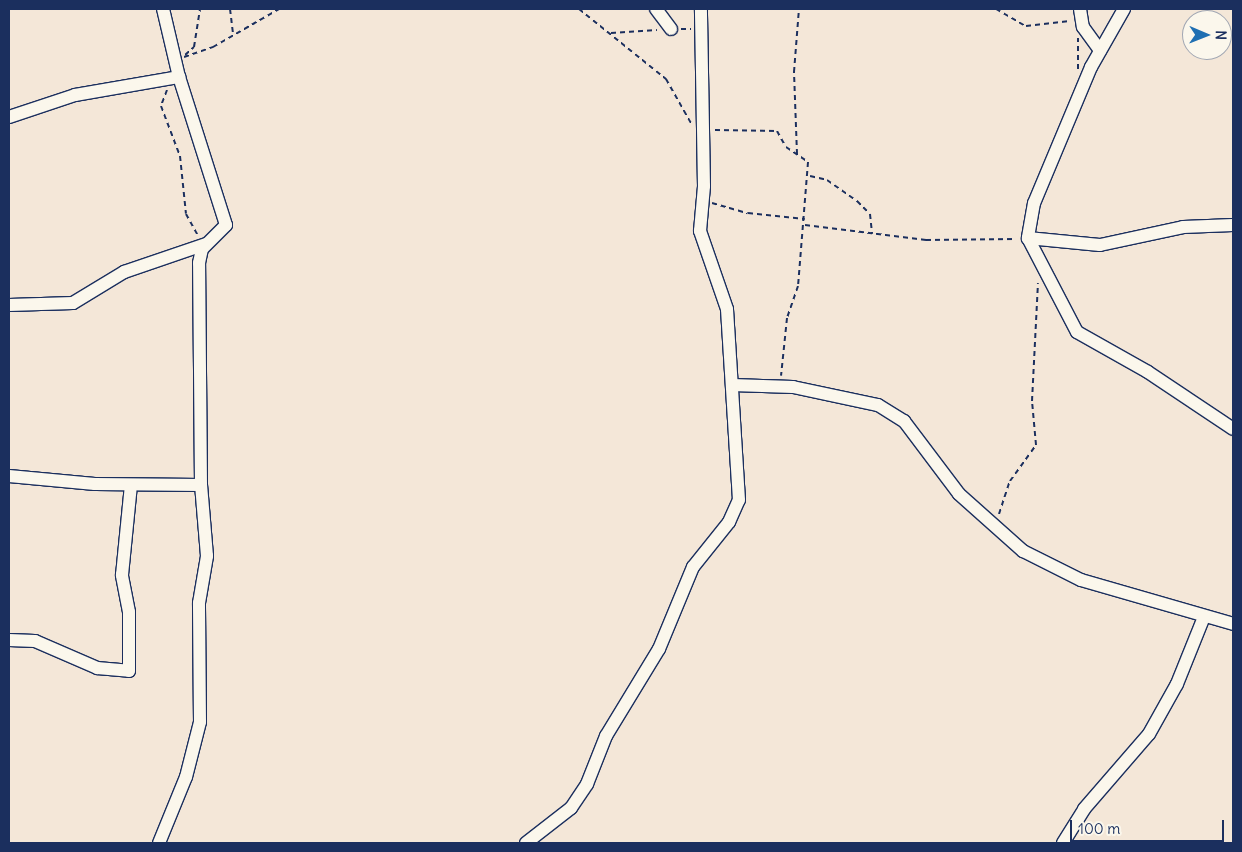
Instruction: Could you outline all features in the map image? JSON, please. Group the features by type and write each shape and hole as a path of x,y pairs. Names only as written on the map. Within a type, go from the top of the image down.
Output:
{"street":[{"path":"9,305 73,303 124,272 204,244 225,229 225,217 175,78 179,60 163,9"},
{"path":"656,9 671,28"},
{"path":"526,843 571,808 588,784 606,736 659,649 693,567 736,508 740,490 725,299 700,231 702,200 701,9"},
{"path":"1080,9 1081,25 1100,50"},
{"path":"1124,9 1100,50 1083,85 1034,203 1028,238 1077,332 1148,372 1233,429"},
{"path":"9,117 75,94 175,78"},
{"path":"1028,238 1100,245 1182,227 1233,225"},
{"path":"159,843 186,777 200,722 199,603 207,556 201,485 200,263 204,244"},
{"path":"732,385 780,386 860,399 892,412 921,439 958,494 994,528 1058,571 1204,617 1233,624"},
{"path":"9,476 132,485 201,485"},
{"path":"9,640 35,641 91,666 129,671 129,612 122,575 132,485"},
{"path":"1063,843 1084,809 1149,734 1177,684 1204,617"}],"path":[{"path":"179,60 194,47 200,9"},
{"path":"230,9 233,34"},
{"path":"179,60 208,50 279,9"},
{"path":"578,9 666,79 690,123 702,130 751,127 777,131 784,144 808,162 809,176 798,286 785,326 780,386"},
{"path":"797,154 794,72 799,9"},
{"path":"892,9 919,9"},
{"path":"996,9 1026,26 1062,20 1081,25 1077,63 1083,85"},
{"path":"610,33 671,28 701,30"},
{"path":"175,78 161,106 180,156 186,214 204,244"},
{"path":"809,176 832,183 857,202 870,214 872,234"},
{"path":"702,200 736,211 805,219"},
{"path":"805,225 926,240 1028,238"},
{"path":"994,528 1010,480 1036,445 1032,401 1038,280"}]}
